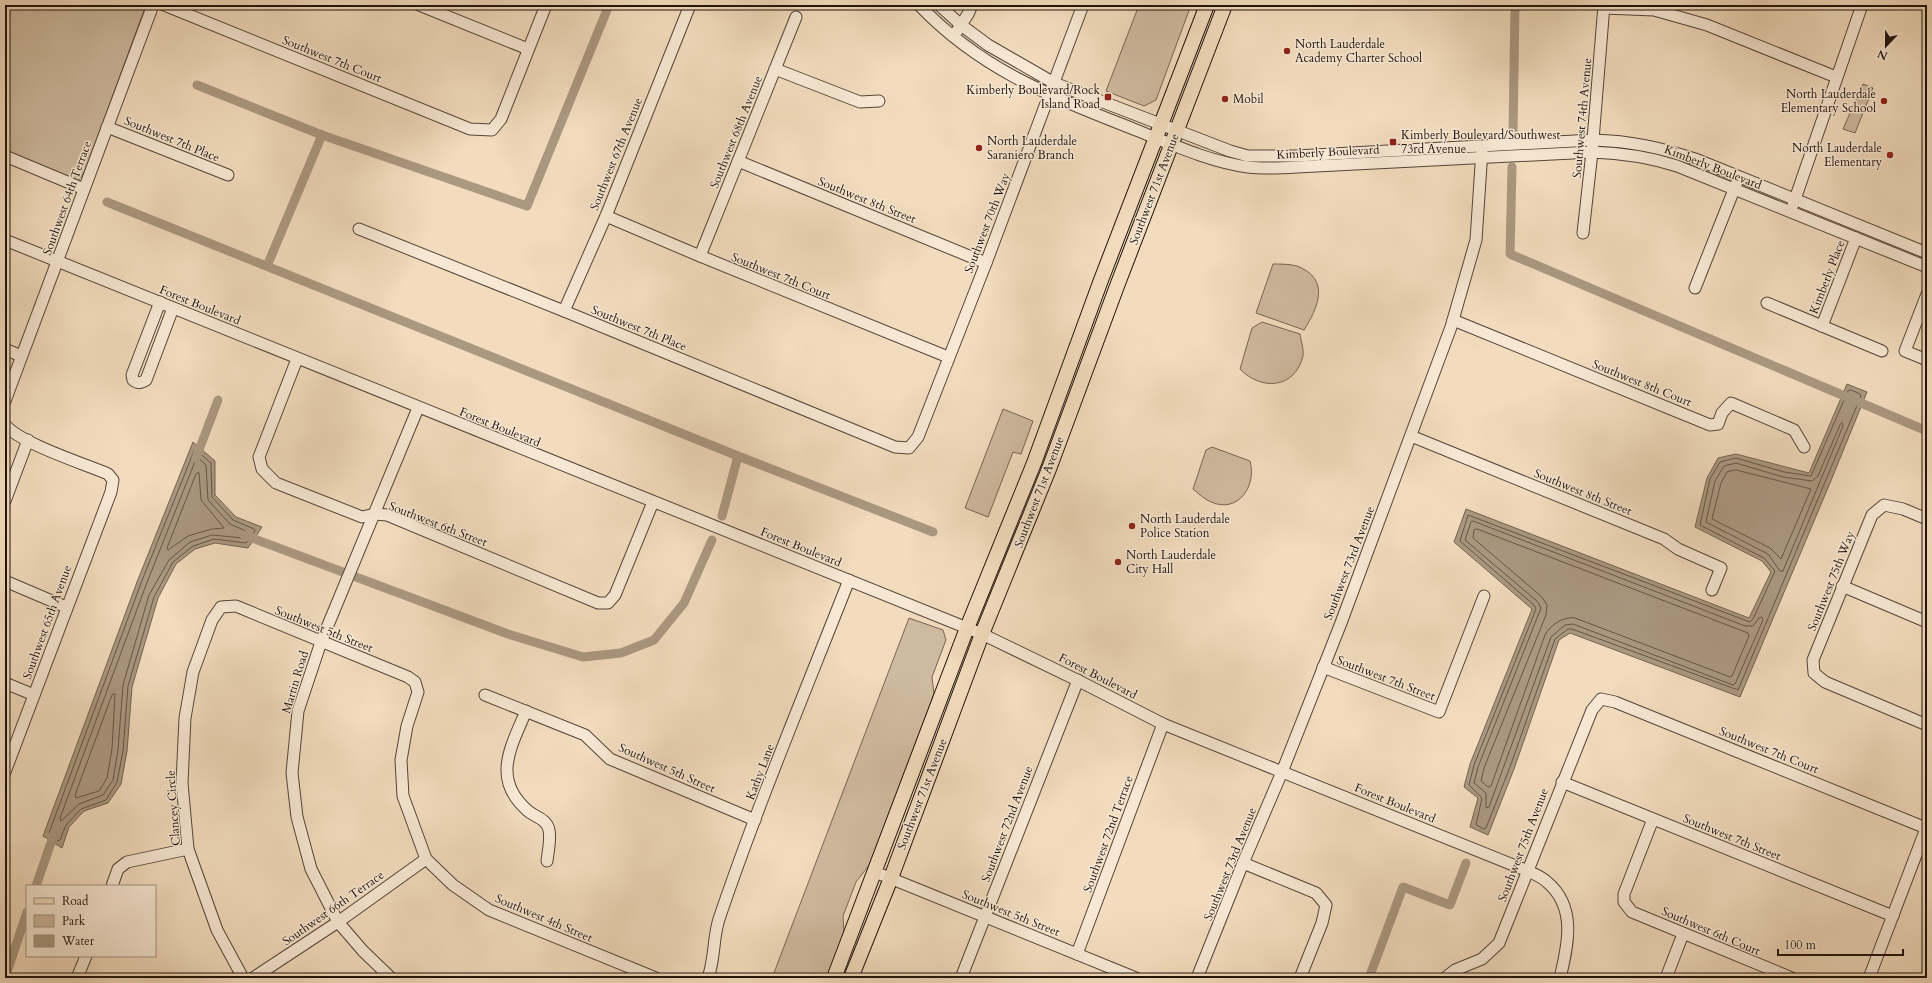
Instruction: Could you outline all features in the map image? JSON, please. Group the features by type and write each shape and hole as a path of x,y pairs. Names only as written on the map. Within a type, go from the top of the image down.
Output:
{"main road":[{"name":"Southwest 71st Avenue","path":"834,978 967,628 1034,463 1207,5"},
{"name":"Southwest 71st Avenue","path":"851,978 891,878 982,634 1049,469 1115,291 1225,5"}],"street":[{"name":"Southwest 64th Terrace","path":"5,401 153,5"},
{"name":"Southwest 7th Court","path":"164,5 470,129 492,130 501,119 528,49"},
{"path":"419,5 528,49 546,5"},
{"name":"Southwest 67th Avenue","path":"564,311 606,216 690,5"},
{"name":"Kimberly Boulevard","path":"919,5 953,37 1008,75 1049,95 1175,138 1248,156 1296,156 1593,140 1625,141 1662,148 1739,176 1927,253"},
{"name":"Kimberly Boulevard","path":"939,5 961,25 988,45 1054,83 1158,132"},
{"path":"953,37 972,5"},
{"name":"Southwest 70th Way","path":"909,448 918,437 986,263 1083,5"},
{"path":"1791,211 1862,5"},
{"path":"1604,7 1654,10 1707,25 1836,77"},
{"name":"Southwest 74th Avenue","path":"1583,233 1592,152 1604,7"},
{"name":"Southwest 68th Avenue","path":"700,256 796,17"},
{"path":"775,68 860,102 879,100"},
{"name":"Southwest 7th Place","path":"107,127 228,175"},
{"name":"Kimberly Boulevard","path":"1175,138 1201,155 1249,167 1318,167 1592,152 1621,153 1654,158 1735,188 1927,267"},
{"name":"Southwest 73rd Avenue","path":"1197,978 1243,862 1282,772 1323,667 1411,436 1453,320 1476,240 1482,146"},
{"path":"5,156 84,189"},
{"name":"Southwest 8th Street","path":"738,161 986,263"},
{"path":"1695,288 1739,176"},
{"name":"Southwest 7th Court","path":"606,216 948,357"},
{"name":"Southwest 7th Place","path":"359,229 564,311 894,447 909,448"},
{"name":"Kimberly Place","path":"1822,326 1856,238"},
{"path":"5,240 57,260"},
{"name":"Forest Boulevard","path":"57,260 418,408 982,634 1078,680 1163,724 1528,871"},
{"path":"1927,294 1905,351 1927,360"},
{"path":"160,302 132,374 133,380 137,383 142,383 146,380 173,308"},
{"name":"Kimberly Place","path":"1767,303 1882,351"},
{"name":"Southwest 8th Court","path":"1453,320 1710,424 1718,424 1722,414 1731,403 1794,430 1804,447"},
{"path":"5,350 21,356"},
{"name":"Southwest 6th Street","path":"297,359 260,457 262,469 276,483 283,486 362,517 375,514 387,515 598,603 608,604 615,595 653,502"},
{"name":"Martin Road","path":"390,978 363,951 338,922 311,869 297,817 292,773 298,711 321,642 418,408"},
{"path":"5,425 11,432 28,440 5,502"},
{"name":"Southwest 8th Street","path":"1411,436 1664,539 1678,549 1721,568 1712,590"},
{"name":"Southwest 65th Avenue","path":"5,772 66,607 111,492 113,480 108,474 28,440"},
{"name":"Southwest 75th Way","path":"1927,519 1903,509 1884,505 1872,515 1842,586 1814,660 1814,673 1825,682 1927,725"},
{"name":"Kathy Lane","path":"708,978 712,968 718,921 755,820 849,580"},
{"path":"5,581 66,607"},
{"path":"1842,586 1927,622"},
{"name":"Southwest 7th Street","path":"1323,667 1439,712 1484,596"},
{"name":"Southwest 5th Street","path":"221,607 236,606 408,677 415,682"},
{"name":"Clancey Circle","path":"221,607 212,620 193,672 185,718 182,783 188,849 217,930 243,978"},
{"name":"Southwest 72nd Avenue","path":"961,978 1078,680"},
{"name":"Southwest 4th Street","path":"415,682 418,692 407,726 400,760 402,796 426,859 453,885 489,910 656,978"},
{"path":"5,683 34,695"},
{"name":"Southwest 5th Street","path":"485,695 584,735 610,759 755,820"},
{"name":"Southwest 7th Court","path":"1601,699 1615,702 1927,827"},
{"name":"Southwest 75th Avenue","path":"1445,978 1455,970 1482,959 1499,942 1592,710 1601,699"},
{"path":"526,711 507,758 506,780 513,795 528,811 543,820 549,830 547,861"},
{"name":"Southwest 72nd Terrace","path":"1078,954 1163,724"},
{"name":"Southwest 7th Street","path":"1562,782 1893,916"},
{"name":"Southwest 6th Court","path":"1653,819 1624,894 1624,902 1632,912 1792,978"},
{"path":"1870,978 1927,827"},
{"path":"112,885 118,869 127,862 188,849"},
{"name":"Southwest 66th Terrace","path":"253,978 338,922 426,859"},
{"path":"1243,862 1316,893 1326,905 1322,923 1300,978"},
{"path":"1528,871 1547,882 1564,904 1568,942 1560,978"},
{"name":"Southwest 5th Street","path":"875,872 1136,978"},
{"path":"1666,978 1683,934"},
{"path":"77,978 86,957"}],"green space":[{"path":"5,5 146,5 85,171 78,181 5,152"},
{"path":"1139,5 1191,5 1156,100 1144,106 1106,91"},
{"path":"1863,84 1873,88 1855,133 1843,129"},
{"path":"1273,264 1288,264 1297,266 1308,272 1314,278 1318,286 1317,304 1314,313 1304,330 1256,313"},
{"path":"1262,322 1300,334 1303,356 1299,367 1293,375 1276,383 1258,381 1248,376 1240,369 1252,328"},
{"path":"1003,409 1033,421 1021,454 1013,452 988,517 965,508"},
{"path":"1212,447 1250,461 1251,480 1248,488 1237,501 1221,505 1204,498 1193,489 1206,450"},
{"path":"909,618 943,630 946,640 932,677 934,694 870,864 856,882 843,916 844,935 828,978 772,978"}],"water":[{"path":"1847,384 1867,392 1740,697 1570,633 1559,640 1514,769 1488,835 1470,827 1478,798 1464,787 1470,764 1532,609 1454,542 1466,509 1749,618 1771,572 1762,561 1695,527 1707,478 1718,458 1736,454 1809,473"},
{"path":"193,442 215,461 215,495 236,517 262,527 248,548 215,543 195,549 176,564 158,598 132,687 127,751 121,784 108,803 84,811 69,827 62,848 43,836 137,582"}],"waterway":[{"path":"197,85 322,135 527,206 609,5"},
{"path":"1513,133 1515,5"},
{"path":"267,266 322,135"},
{"path":"1512,167 1510,254 1927,431"},
{"path":"107,202 738,456 933,532"},
{"path":"196,458 218,400"},
{"path":"722,516 738,456"},
{"path":"244,535 508,634 583,657 621,653 654,640 684,603 712,540"},
{"path":"36,885 55,831"},
{"path":"1369,978 1403,887 1450,905 1466,863"},
{"path":"5,978 26,915"}],"place":[{"name":"North Lauderdale Academy Charter School","path":"1287,51"},
{"name":"Kimberly Boulevard/Rock Island Road","path":"1108,97"},
{"name":"Mobil","path":"1225,99"},
{"name":"North Lauderdale Elementary School","path":"1884,101"},
{"name":"Kimberly Boulevard/Southwest 73rd Avenue","path":"1393,142"},
{"name":"North Lauderdale Saraniero Branch","path":"979,148"},
{"name":"North Lauderdale Elementary","path":"1890,155"},
{"name":"North Lauderdale Police Station","path":"1132,526"},
{"name":"North Lauderdale City Hall","path":"1118,562"}]}
